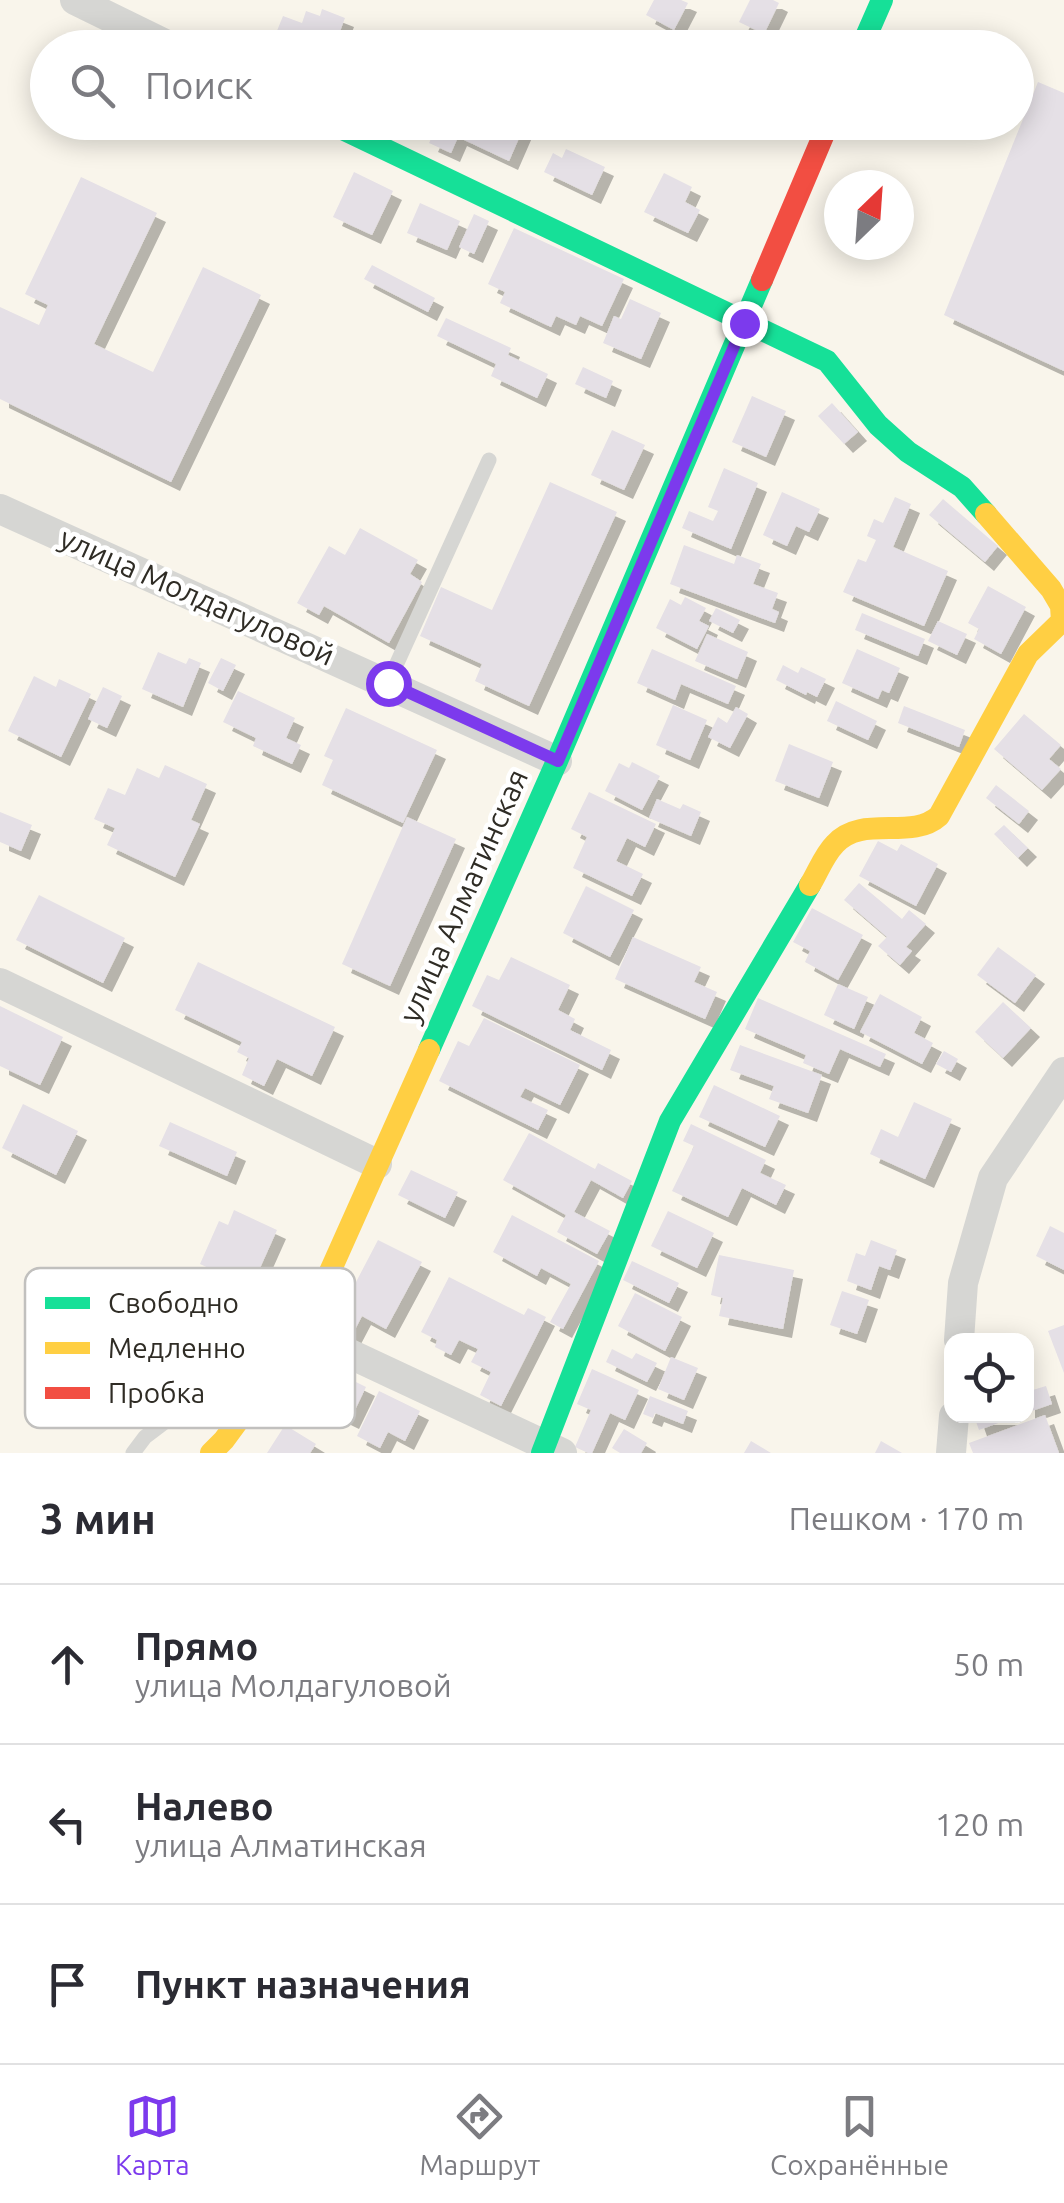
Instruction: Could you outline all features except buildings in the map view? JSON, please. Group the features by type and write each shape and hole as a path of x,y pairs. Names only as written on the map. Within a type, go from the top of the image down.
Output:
{"street":[{"path":"75,0 136,30"},
{"path":"869,30 882,0"},
{"path":"355,1357 550,1450 670,1121 834,844 851,830 929,825 939,816 1028,654 1062,621 1061,606 1051,588 962,487 908,452 878,426 827,361 365,140"},
{"name":"улица Алматинская","path":"332,1268 558,761 821,140"},
{"name":"улица Молдагуловой","path":"0,509 558,761"},
{"path":"0,982 378,1164"},
{"path":"959,1333 963,1283 993,1178 1064,1072"},
{"path":"951,1453 953,1423"},
{"name":"улица Алматинская","path":"211,1453 233,1428"}],"lane":[{"path":"388,683 488,460"},
{"path":"133,1453 158,1428"}],"traffic: fast":[{"path":"869,30 882,0"},
{"path":"366,140 827,361 878,425 908,452 962,487 986,514"},
{"path":"429,1050 762,280"},
{"path":"542,1453 670,1121 810,885"}],"traffic: slow":[{"path":"810,885 828,853 846,835 859,830 915,827 939,816 1028,654 1062,621 1061,606 1051,589 986,514"},
{"path":"332,1268 429,1050"},
{"path":"211,1453 233,1428"}],"traffic: jam":[{"path":"762,280 821,140"}],"route":[{"path":"388,683 558,761 744,323"}]}
